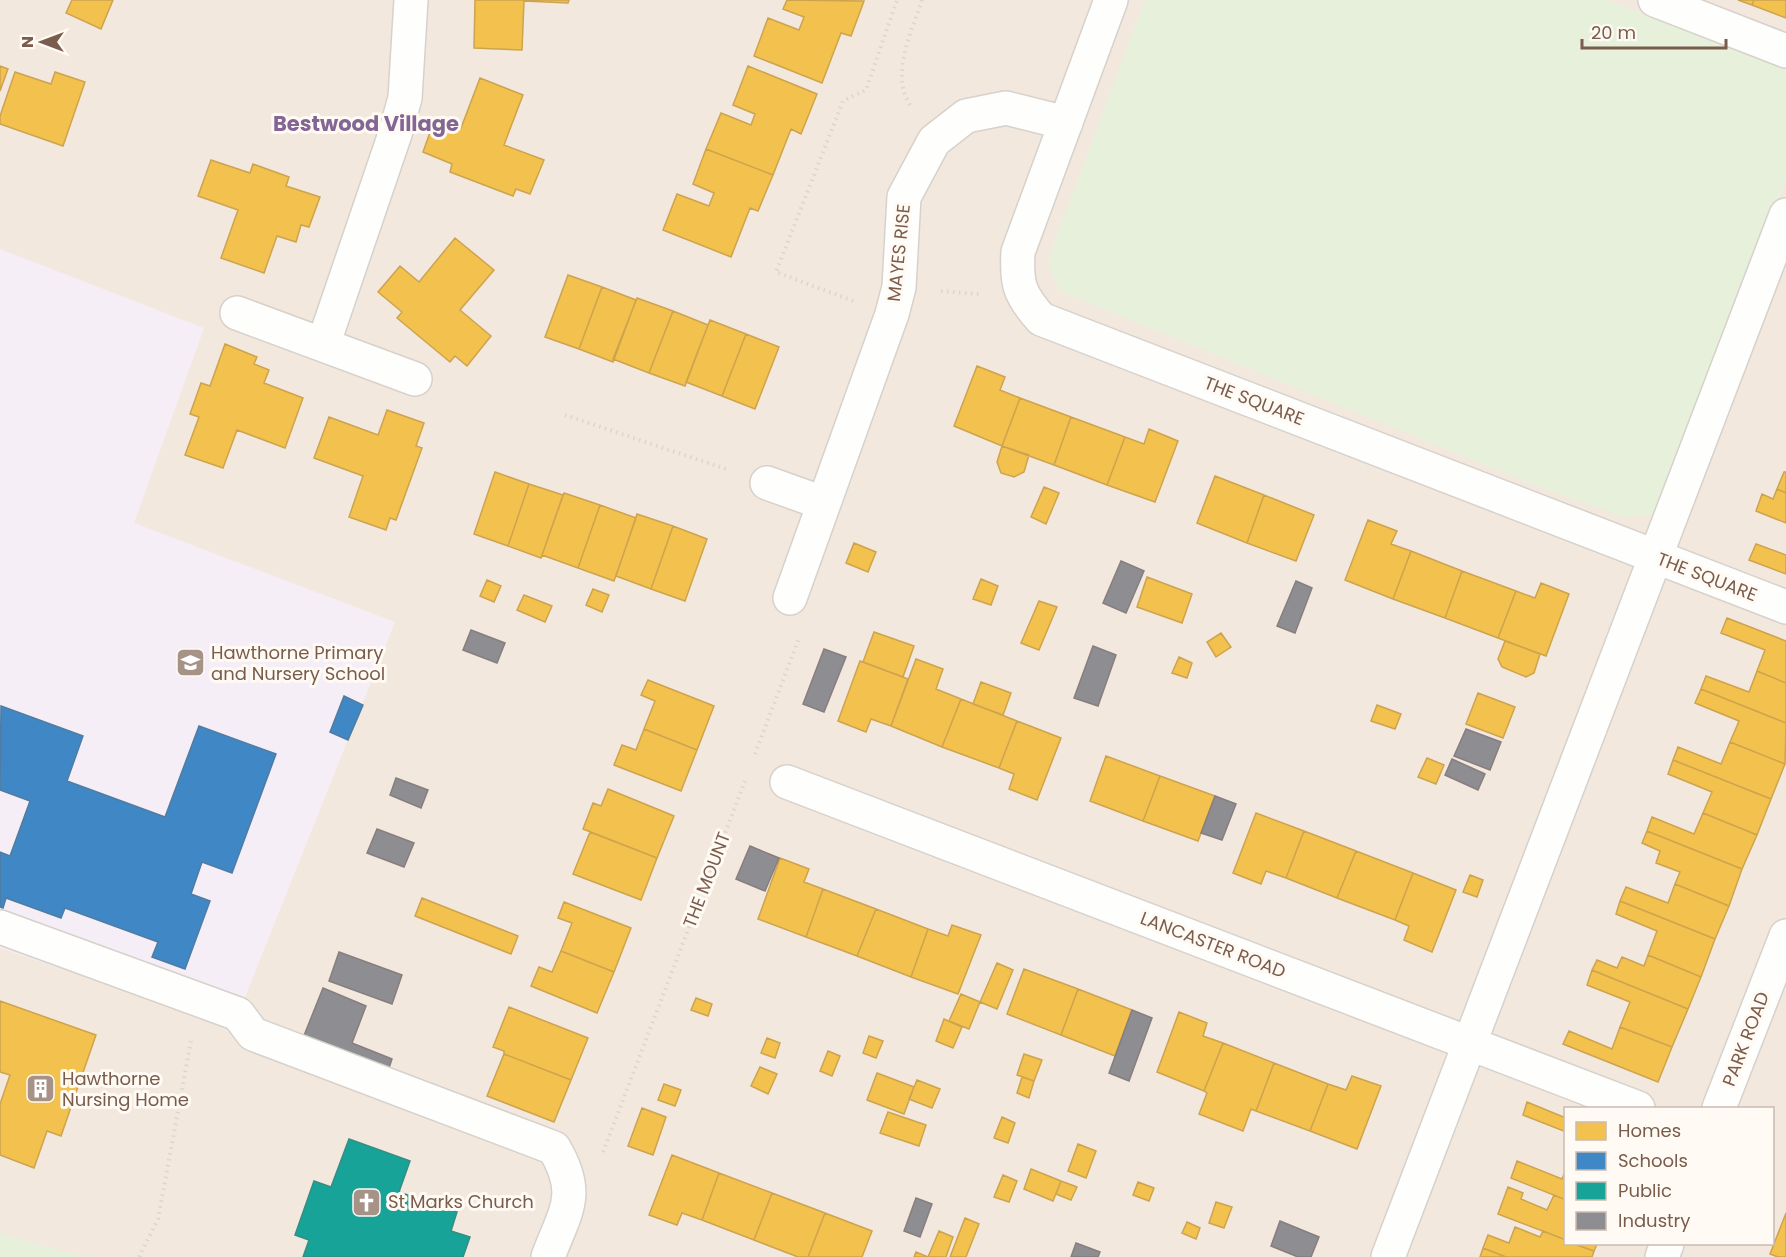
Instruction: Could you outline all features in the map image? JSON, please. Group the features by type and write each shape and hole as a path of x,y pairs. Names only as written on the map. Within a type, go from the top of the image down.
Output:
{"street":[{"path":"323,345 395,134 405,98 411,0"},
{"name":"THE SQUARE","path":"1110,0 1018,252 1017,276 1023,298 1041,319 1786,607"},
{"path":"1655,0 1786,51"},
{"name":"MAYES RISE","path":"790,598 892,314 899,287 904,197 934,141 966,116 1006,108 1066,123"},
{"path":"1388,1257 1786,215"},
{"path":"237,314 414,379"},
{"path":"767,483 823,503"},
{"name":"LANCASTER ROAD","path":"787,782 1635,1107"},
{"path":"0,927 238,1014 253,1034 554,1148 571,1186 555,1255"},
{"name":"PARK ROAD","path":"1719,1107 1786,936"}],"path":[{"path":"842,297 776,272 843,101 866,90 897,0"},
{"path":"922,0 902,64 907,100 934,141"},
{"path":"930,290 981,295"},
{"path":"565,415 767,483"},
{"path":"753,758 803,628"},
{"name":"THE MOUNT","path":"568,1201 596,1172 745,780"},
{"path":"139,1257 158,1219 193,1029"}],"shaded area":[{"path":"0,0 1786,0 1786,1257 0,1257"},
{"name":"Hawthorne Primary and Nursery School","path":"0,249 204,328 134,523 395,622 233,1027 0,948"}],"green space":[{"path":"1145,0 1607,0 1786,68 1786,181 1664,495 1652,515 1624,517 1529,483 1060,291 1047,262"},
{"path":"0,1234 85,1257 0,1257"}],"building: Homes":[{"path":"72,0 113,0 101,29 66,13"},
{"path":"475,0 569,0 568,3 524,1 522,50 474,48"},
{"path":"787,0 864,1 851,36 841,33 822,83 754,56 768,18 799,30 804,17 783,9"},
{"path":"1738,0 1754,0 1752,5"},
{"path":"1754,0 1786,0 1786,18 1752,5"},
{"path":"0,66 8,69 0,91"},
{"path":"748,66 817,94 801,134 791,129 773,175 706,149 721,113 751,125 755,114 733,105"},
{"path":"15,72 51,84 55,72 85,82 63,146 0,124 0,116"},
{"path":"480,78 523,95 504,145 544,160 530,194 516,189 513,196 450,172 452,164 423,152 435,118 461,128"},
{"path":"706,149 773,175 758,211 750,208 731,257 663,230 677,194 709,206 714,193 693,184"},
{"path":"211,160 250,173 253,164 289,177 286,186 320,197 309,227 301,225 296,242 277,236 264,273 221,258 238,210 198,196"},
{"path":"455,238 494,270 460,310 491,336 467,366 455,356 450,362 397,318 402,312 378,292 400,266 419,282"},
{"path":"568,275 602,287 579,349 545,337"},
{"path":"602,287 636,300 613,362 579,349"},
{"path":"637,298 673,311 649,373 613,359"},
{"path":"673,311 708,325 685,386 649,373"},
{"path":"710,320 746,334 722,396 686,382"},
{"path":"746,334 779,347 755,409 722,396"},
{"path":"225,344 257,357 254,364 269,370 264,383 303,398 285,448 237,430 223,468 185,455 199,417 190,414 201,383 210,386"},
{"path":"977,366 1005,377 1000,390 1020,398 1002,446 954,426"},
{"path":"1020,398 1071,417 1054,465 1002,446"},
{"path":"387,410 424,423 416,446 422,448 396,520 390,518 386,530 349,517 363,476 314,458 329,417 378,435"},
{"path":"1071,417 1125,437 1107,485 1054,465"},
{"path":"1149,429 1178,441 1155,502 1107,485 1125,437 1144,444"},
{"path":"1002,446 1029,455 1024,472 1014,477 1001,473 997,462"},
{"path":"495,472 529,484 508,546 474,534"},
{"path":"1786,472 1786,493 1777,489"},
{"path":"1215,476 1264,495 1247,543 1197,523"},
{"path":"529,484 563,495 541,558 508,546"},
{"path":"1044,487 1059,493 1046,524 1031,517"},
{"path":"1777,489 1786,493 1786,523 1756,511 1762,494 1773,499"},
{"path":"564,493 600,505 578,568 542,555"},
{"path":"1264,495 1314,515 1296,561 1247,543"},
{"path":"600,505 636,518 614,581 578,568"},
{"path":"637,514 673,526 651,589 616,576"},
{"path":"1368,520 1397,531 1391,544 1411,551 1393,599 1345,580"},
{"path":"673,526 707,539 685,601 651,589"},
{"path":"854,543 876,552 868,572 846,563"},
{"path":"1756,544 1786,555 1786,574 1749,560"},
{"path":"1411,551 1462,571 1445,618 1393,599"},
{"path":"1462,571 1516,591 1498,638 1445,618"},
{"path":"1147,577 1192,594 1182,623 1137,607"},
{"path":"981,579 998,586 991,605 973,599"},
{"path":"487,580 501,586 494,602 480,596"},
{"path":"1541,583 1569,594 1546,656 1498,638 1516,591 1535,598"},
{"path":"593,589 609,595 602,612 586,605"},
{"path":"524,595 552,606 545,622 517,610"},
{"path":"1039,601 1057,607 1039,650 1021,643"},
{"path":"1727,618 1786,641 1786,683 1757,671 1765,650 1721,633"},
{"path":"874,632 914,646 903,677 863,662"},
{"path":"1221,633 1231,647 1216,657 1207,642"},
{"path":"1505,641 1540,654 1534,673 1526,677 1502,667 1498,659"},
{"path":"1179,657 1192,663 1187,678 1172,673"},
{"path":"916,659 943,669 936,689 961,699 942,747 891,726"},
{"path":"860,661 908,679 891,726 871,719 866,732 838,721"},
{"path":"1757,671 1786,683 1786,723 1701,689 1706,676 1749,692"},
{"path":"648,680 714,706 697,750 644,729 655,701 641,695"},
{"path":"981,682 1011,693 1003,715 973,704"},
{"path":"1701,689 1786,723 1785,764 1730,742 1739,721 1695,703"},
{"path":"1478,693 1515,707 1503,738 1466,724"},
{"path":"961,699 1017,721 999,768 942,747"},
{"path":"1377,705 1401,714 1395,729 1371,721"},
{"path":"1017,721 1061,738 1037,800 1009,789 1014,774 999,768"},
{"path":"644,729 697,750 681,791 614,765 622,745 636,750"},
{"path":"1730,742 1785,764 1771,799 1673,760 1678,747 1721,764"},
{"path":"1106,756 1160,776 1143,821 1090,801"},
{"path":"1427,758 1444,765 1436,784 1418,777"},
{"path":"1673,760 1771,799 1757,835 1703,813 1712,792 1668,774"},
{"path":"1160,776 1215,796 1198,841 1143,821"},
{"path":"608,789 674,816 657,858 583,829 593,803 601,806"},
{"path":"1256,813 1304,831 1286,878 1266,871 1261,884 1233,873"},
{"path":"1703,813 1757,835 1742,869 1647,831 1652,817 1694,834"},
{"path":"1304,831 1356,851 1337,898 1286,878"},
{"path":"1647,831 1742,869 1729,906 1675,884 1680,872 1656,863 1660,851 1642,843"},
{"path":"590,832 657,858 641,900 573,874"},
{"path":"1356,851 1413,873 1395,920 1337,898"},
{"path":"780,858 809,869 804,882 823,889 806,937 758,919"},
{"path":"1413,873 1456,890 1432,952 1404,940 1409,926 1395,920"},
{"path":"1470,875 1483,880 1477,897 1463,892"},
{"path":"1675,884 1729,906 1715,939 1620,901 1626,887 1668,903"},
{"path":"823,889 876,909 857,956 806,937"},
{"path":"422,898 518,936 511,954 415,916"},
{"path":"1620,901 1715,939 1701,977 1648,955 1657,931 1616,914"},
{"path":"564,902 631,928 614,972 561,951 572,923 558,918"},
{"path":"876,909 928,929 911,977 857,956"},
{"path":"952,925 981,935 958,994 911,977 928,929 948,936"},
{"path":"561,951 614,972 597,1013 531,986 539,967 552,972"},
{"path":"1648,955 1701,977 1688,1009 1592,970 1597,960 1617,968 1622,957 1644,966"},
{"path":"997,963 1013,970 997,1009 980,1002"},
{"path":"1024,969 1078,989 1061,1035 1007,1014"},
{"path":"1592,970 1688,1009 1672,1047 1620,1027 1630,1002 1587,985"},
{"path":"1078,989 1132,1010 1115,1056 1061,1035"},
{"path":"961,994 980,1002 969,1029 949,1021"},
{"path":"696,998 712,1004 708,1016 691,1010"},
{"name":"Hawthorne Nursing Home","path":"0,1001 96,1035 61,1136 47,1131 34,1168 0,1155 0,1104 10,1075 0,1072"},
{"path":"509,1007 588,1038 571,1080 504,1054 504,1051 493,1047"},
{"path":"1179,1012 1207,1023 1203,1036 1223,1043 1204,1091 1157,1072"},
{"path":"944,1019 962,1027 953,1048 936,1041"},
{"path":"1620,1027 1672,1047 1658,1082 1563,1044 1569,1031 1612,1049"},
{"path":"869,1036 883,1041 876,1058 863,1053"},
{"path":"767,1038 780,1043 775,1058 761,1053"},
{"path":"1223,1043 1274,1063 1256,1111 1251,1109 1243,1131 1199,1114 1207,1093 1204,1091"},
{"path":"828,1051 840,1056 832,1076 820,1071"},
{"path":"504,1054 571,1080 554,1122 487,1096"},
{"path":"1024,1054 1042,1060 1034,1081 1017,1075"},
{"path":"1274,1063 1328,1084 1310,1131 1256,1111"},
{"path":"760,1067 777,1074 768,1094 751,1086"},
{"path":"877,1073 914,1087 904,1114 867,1100"},
{"path":"1352,1076 1381,1086 1357,1149 1310,1131 1328,1084 1346,1090"},
{"path":"1022,1077 1034,1081 1029,1098 1017,1093"},
{"path":"917,1080 940,1089 932,1108 909,1099"},
{"path":"664,1084 681,1090 675,1106 658,1100"},
{"path":"1527,1102 1564,1117 1564,1131 1523,1115"},
{"path":"642,1108 666,1117 653,1155 628,1146"},
{"path":"888,1112 926,1125 919,1146 880,1133"},
{"path":"1002,1117 1015,1123 1008,1143 994,1138"},
{"path":"1078,1144 1096,1151 1086,1178 1068,1171"},
{"path":"672,1155 719,1173 702,1220 682,1213 677,1225 649,1215"},
{"path":"1517,1161 1562,1179 1564,1174 1564,1199 1511,1178"},
{"path":"1031,1169 1061,1181 1053,1201 1024,1189"},
{"path":"719,1173 772,1193 754,1240 702,1220"},
{"path":"1003,1175 1017,1181 1009,1202 994,1197"},
{"path":"1061,1181 1077,1187 1071,1200 1056,1194"},
{"path":"1138,1182 1154,1188 1149,1201 1133,1195"},
{"path":"1508,1187 1523,1193 1521,1199 1547,1210 1554,1195 1564,1199 1564,1239 1498,1214"},
{"path":"772,1193 825,1213 808,1257 798,1257 754,1240"},
{"path":"1216,1202 1232,1207 1224,1228 1209,1223"},
{"path":"825,1213 872,1231 862,1257 808,1257"},
{"path":"1786,1213 1786,1257 1770,1254"},
{"path":"965,1218 979,1224 966,1257 950,1257"},
{"path":"1187,1222 1200,1228 1196,1239 1182,1233"},
{"path":"1515,1227 1540,1237 1543,1231 1564,1239 1564,1245 1577,1245 1594,1251 1592,1257 1506,1257 1483,1248 1488,1235 1509,1243"},
{"path":"939,1231 953,1237 946,1257 928,1257"},
{"path":"1577,1245 1597,1245 1594,1251"},
{"path":"1483,1248 1506,1257 1480,1257"},
{"path":"916,1252 928,1257 914,1257"}],"building: Schools":[{"path":"344,696 363,705 348,740 330,732"},
{"path":"1,706 83,736 67,781 165,817 199,726 276,754 232,873 202,862 191,894 210,901 185,969 152,957 158,942 65,908 61,918 6,898 3,908 0,907 0,852 10,856 30,801 0,790"}],"building: Public":[{"name":"St Marks Church","path":"349,1139 410,1161 399,1192 457,1212 451,1231 470,1237 463,1257 303,1257 309,1240 295,1235 314,1181 331,1187"}],"building: Industry":[{"path":"1121,561 1144,571 1126,613 1103,603"},
{"path":"1296,581 1312,588 1295,633 1277,626"},
{"path":"471,630 505,643 497,663 463,650"},
{"path":"1093,646 1116,655 1098,706 1074,698"},
{"path":"824,649 846,657 824,712 803,704"},
{"path":"1466,729 1501,742 1490,770 1454,756"},
{"path":"1452,759 1485,774 1478,790 1445,775"},
{"path":"396,778 428,790 421,808 390,795"},
{"path":"1215,796 1236,804 1222,840 1201,833"},
{"path":"377,829 414,843 404,867 367,853"},
{"path":"750,846 779,858 765,891 736,879"},
{"path":"339,952 402,975 392,1004 329,981"},
{"path":"323,988 366,1006 352,1043 392,1059 386,1077 301,1043"},
{"path":"1132,1010 1152,1018 1129,1081 1109,1073"},
{"path":"916,1198 932,1204 920,1237 904,1231"},
{"path":"1280,1221 1319,1237 1311,1257 1298,1257 1271,1246"},
{"path":"1076,1243 1100,1252 1098,1257 1071,1257"}],"place":[{"name":"Hawthorne Primary and Nursery School","path":"190,663"},
{"name":"Hawthorne Nursing Home","path":"41,1089"},
{"name":"St Marks Church","path":"367,1202"}],"district":[{"name":"Bestwood Village","path":"366,124"}]}
